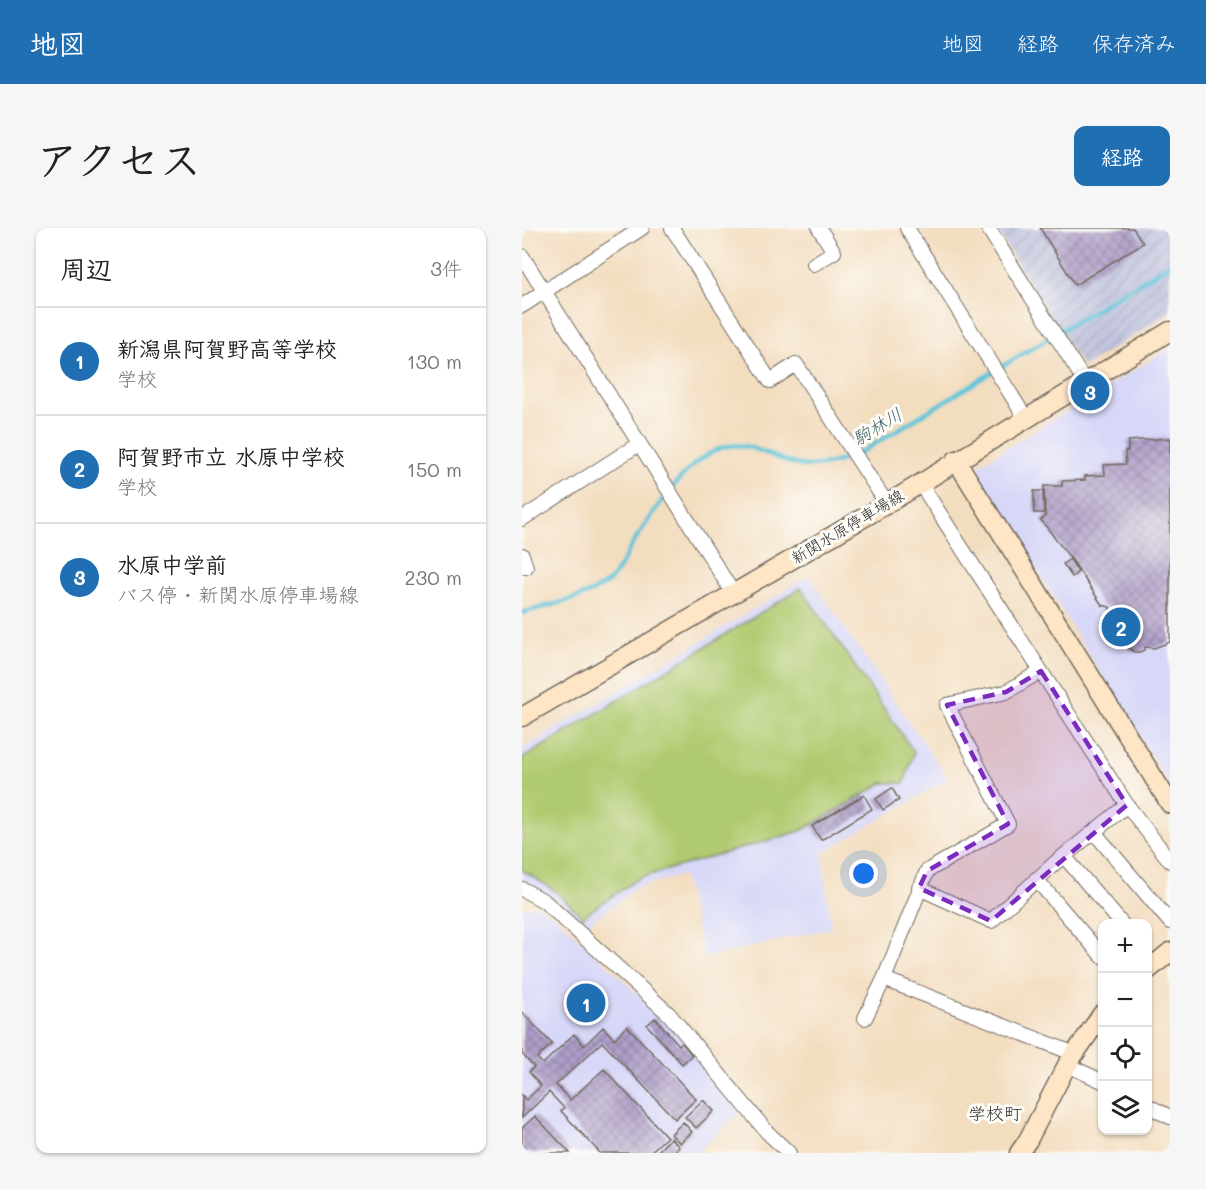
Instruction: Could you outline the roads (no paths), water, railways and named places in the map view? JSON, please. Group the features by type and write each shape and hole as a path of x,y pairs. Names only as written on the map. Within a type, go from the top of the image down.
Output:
{"main road":[{"name":"新関水原停車場線","path":"522,717 887,504 1170,331"},
{"path":"956,460 1170,804"},
{"path":"1019,1153 1071,1060 1098,1020"}],"street":[{"path":"522,306 642,228"},
{"path":"672,228 771,381 796,364 887,504"},
{"path":"814,264 834,252 819,228"},
{"path":"907,228 1026,417"},
{"path":"988,228 1085,382"},
{"path":"522,256 733,593"},
{"path":"522,519 639,444"},
{"path":"920,483 1127,805 1170,861"},
{"path":"865,1018 884,979 927,871 1008,824 947,705 1006,692 1041,671"},
{"path":"920,888 991,921 1036,879 1127,805"},
{"path":"1094,832 1170,922"},
{"path":"1064,856 1118,919"},
{"path":"1036,879 1098,951"},
{"path":"522,889 544,901 669,1014 767,1132 789,1153"},
{"path":"884,979 1071,1060 1098,1078"},
{"path":"1152,1108 1170,1117"}],"waterway":[{"name":"駒林川","path":"522,613 578,597 608,582 669,491 681,477 707,455 721,448 741,446 806,466 853,457 1170,264"}],"place":[{"name":"水原中学前","path":"1090,391"},
{"name":"阿賀野市立 水原中学校","path":"1121,627"},
{"name":"新潟県阿賀野高等学校","path":"586,1003"}],"district":[{"name":"学校町","path":"995,1113"}]}
